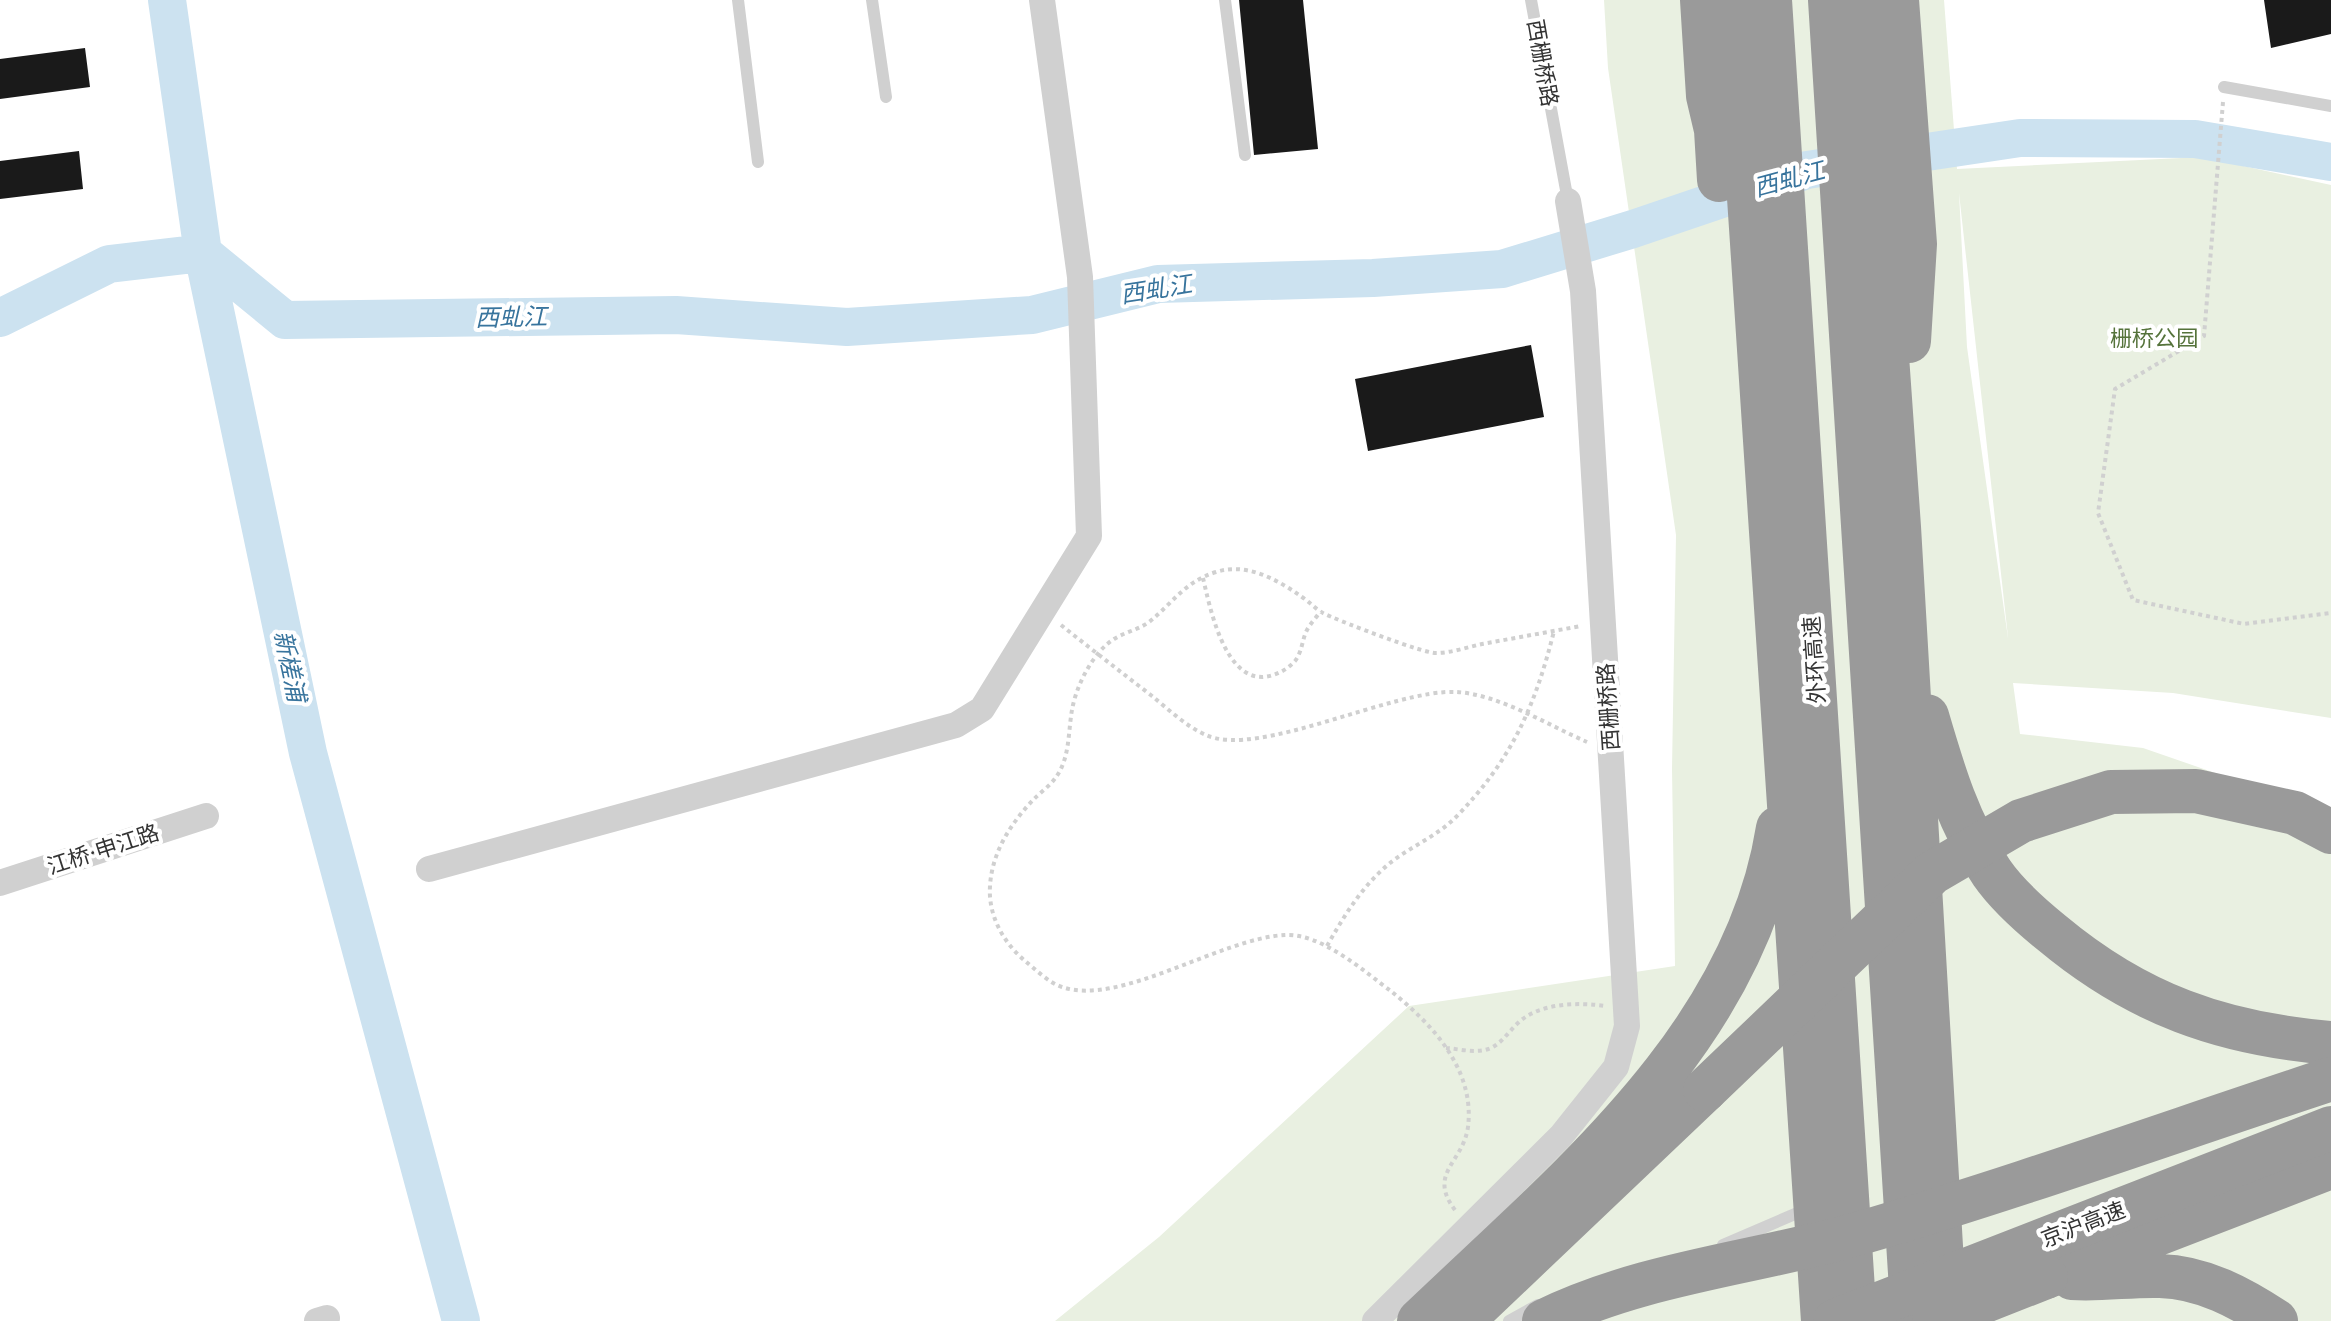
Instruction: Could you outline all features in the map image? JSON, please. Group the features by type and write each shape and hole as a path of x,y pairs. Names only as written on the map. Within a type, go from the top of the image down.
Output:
{"highway":[{"path":"1702,0 1708,96 1756,268"},
{"path":"1736,0 1823,1321"},
{"name":"外环高速","path":"1770,0 1756,268 1855,1321"},
{"path":"1830,0 1880,249 1913,1321"},
{"path":"1862,0 1907,650 1945,1321"},
{"path":"1880,249 1906,106 1897,0"},
{"path":"1907,650 1963,823 1993,875 2031,916 2122,985 2176,1010 2232,1027 2297,1040 2331,1043"},
{"path":"1419,1321 1585,1161 1639,1104 1697,1028 1740,951 1754,917 1777,834 1787,766"},
{"path":"1462,1321 1932,873 2021,821 2111,792 2196,791 2295,813 2331,832"},
{"path":"1550,1309 1863,1232 2331,1079"},
{"name":"京沪高速","path":"1835,1321 2331,1128"},
{"name":"京沪高速","path":"1934,1321 2331,1167"},
{"path":"2046,1277 2099,1280 2163,1276 2201,1282 2241,1299 2276,1321"}],"street":[{"path":"429,869 956,725 982,709 1089,536 1080,277 1042,0"},
{"name":"西栅桥路","path":"1375,1321 1561,1136 1616,1067 1627,1026 1583,291 1568,201"},
{"name":"江桥·申江路","path":"0,883 206,816"}],"lane":[{"path":"738,0 758,162"},
{"path":"872,0 886,97"},
{"path":"1225,0 1245,155"},
{"name":"西栅桥路","path":"1531,0 1568,201"},
{"path":"2224,87 2331,106"},
{"path":"1707,1250 1752,1234 1815,1205"},
{"path":"1509,1321 1550,1309"}],"path":[{"path":"2224,87 2204,336 2115,389 2098,513 2133,600 2244,624 2331,613"},
{"path":"1469,1228 1444,1196 1444,1179 1451,1162 1462,1148 1468,1127 1464,1086 1446,1048 1424,1019 1327,946 1313,938 1286,934 1228,947 1127,984 1091,991 1061,987 1013,950 998,927 990,907 993,864 1013,823 1058,776 1068,749 1078,685 1099,655 1114,639 1149,622 1188,586 1218,572 1249,569 1304,598 1320,612 1434,653 1603,622"},
{"path":"1203,578 1210,610 1229,656 1245,673 1257,677 1272,676 1296,660 1306,630 1320,612"},
{"path":"1043,611 1176,716 1208,736 1231,739 1265,736 1425,695 1456,692 1489,698 1611,753"},
{"path":"1327,946 1345,914 1389,864 1453,821 1515,742 1547,661 1554,631"},
{"path":"1446,1048 1490,1049 1505,1039 1520,1021 1561,1005 1626,1008"}],"green space":[{"name":"栅桥公园","path":"1604,0 1944,0 1957,169 2202,157 2331,185 2331,718 2173,693 2013,683 2020,734 2143,748 2331,813 2331,1321 1055,1321 1159,1237 1409,1006 1675,966 1672,769 1676,535 1608,68","holes":["1959,193 2008,638 1967,347"]}],"building":[{"path":"1239,0 1303,0 1318,149 1254,155"},
{"path":"2264,0 2331,0 2331,34 2271,48"},
{"path":"85,48 90,87 0,99 0,59"},
{"path":"79,151 83,189 0,199 0,161"},
{"path":"1531,345 1544,417 1368,451 1355,379"}],"waterway":[{"name":"新槎浦","path":"167,0 203,253 308,753 461,1321"},
{"name":"西虬江","path":"0,318 109,264 203,253 285,320 676,315 847,327 1032,315 1158,284 1373,278 1502,269 1807,170 2020,138 2195,139 2331,162"}]}
